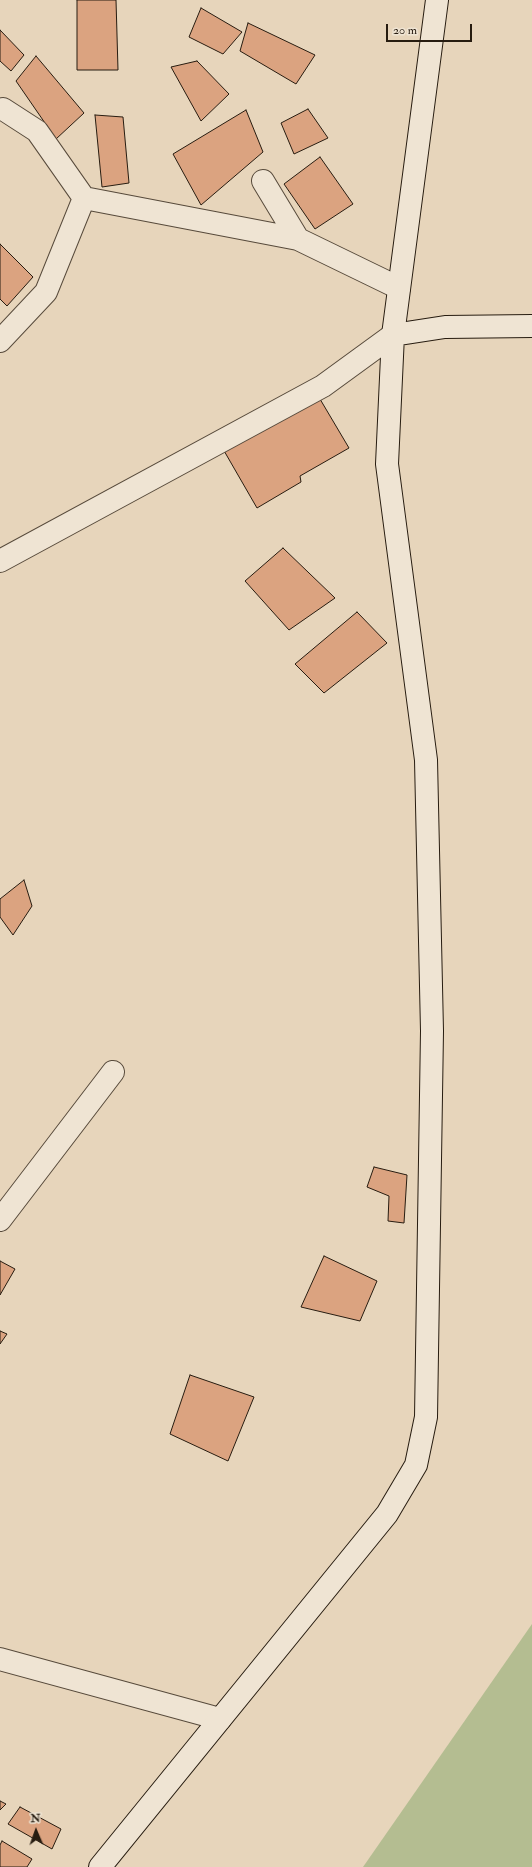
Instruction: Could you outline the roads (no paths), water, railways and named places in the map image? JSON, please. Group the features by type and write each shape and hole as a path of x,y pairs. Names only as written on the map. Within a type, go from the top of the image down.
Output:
{"street":[{"path":"100,1867 387,1514 416,1465 426,1417 432,1031 426,760 387,464 393,335 437,0"},
{"path":"1,108 37,131 84,198 298,239 399,288"},
{"path":"263,181 298,239"},
{"path":"0,341 46,292 84,198"},
{"path":"0,561 323,386 393,335 445,327 532,326"},
{"path":"0,1220 113,1072"},
{"path":"0,1659 220,1719"}]}
